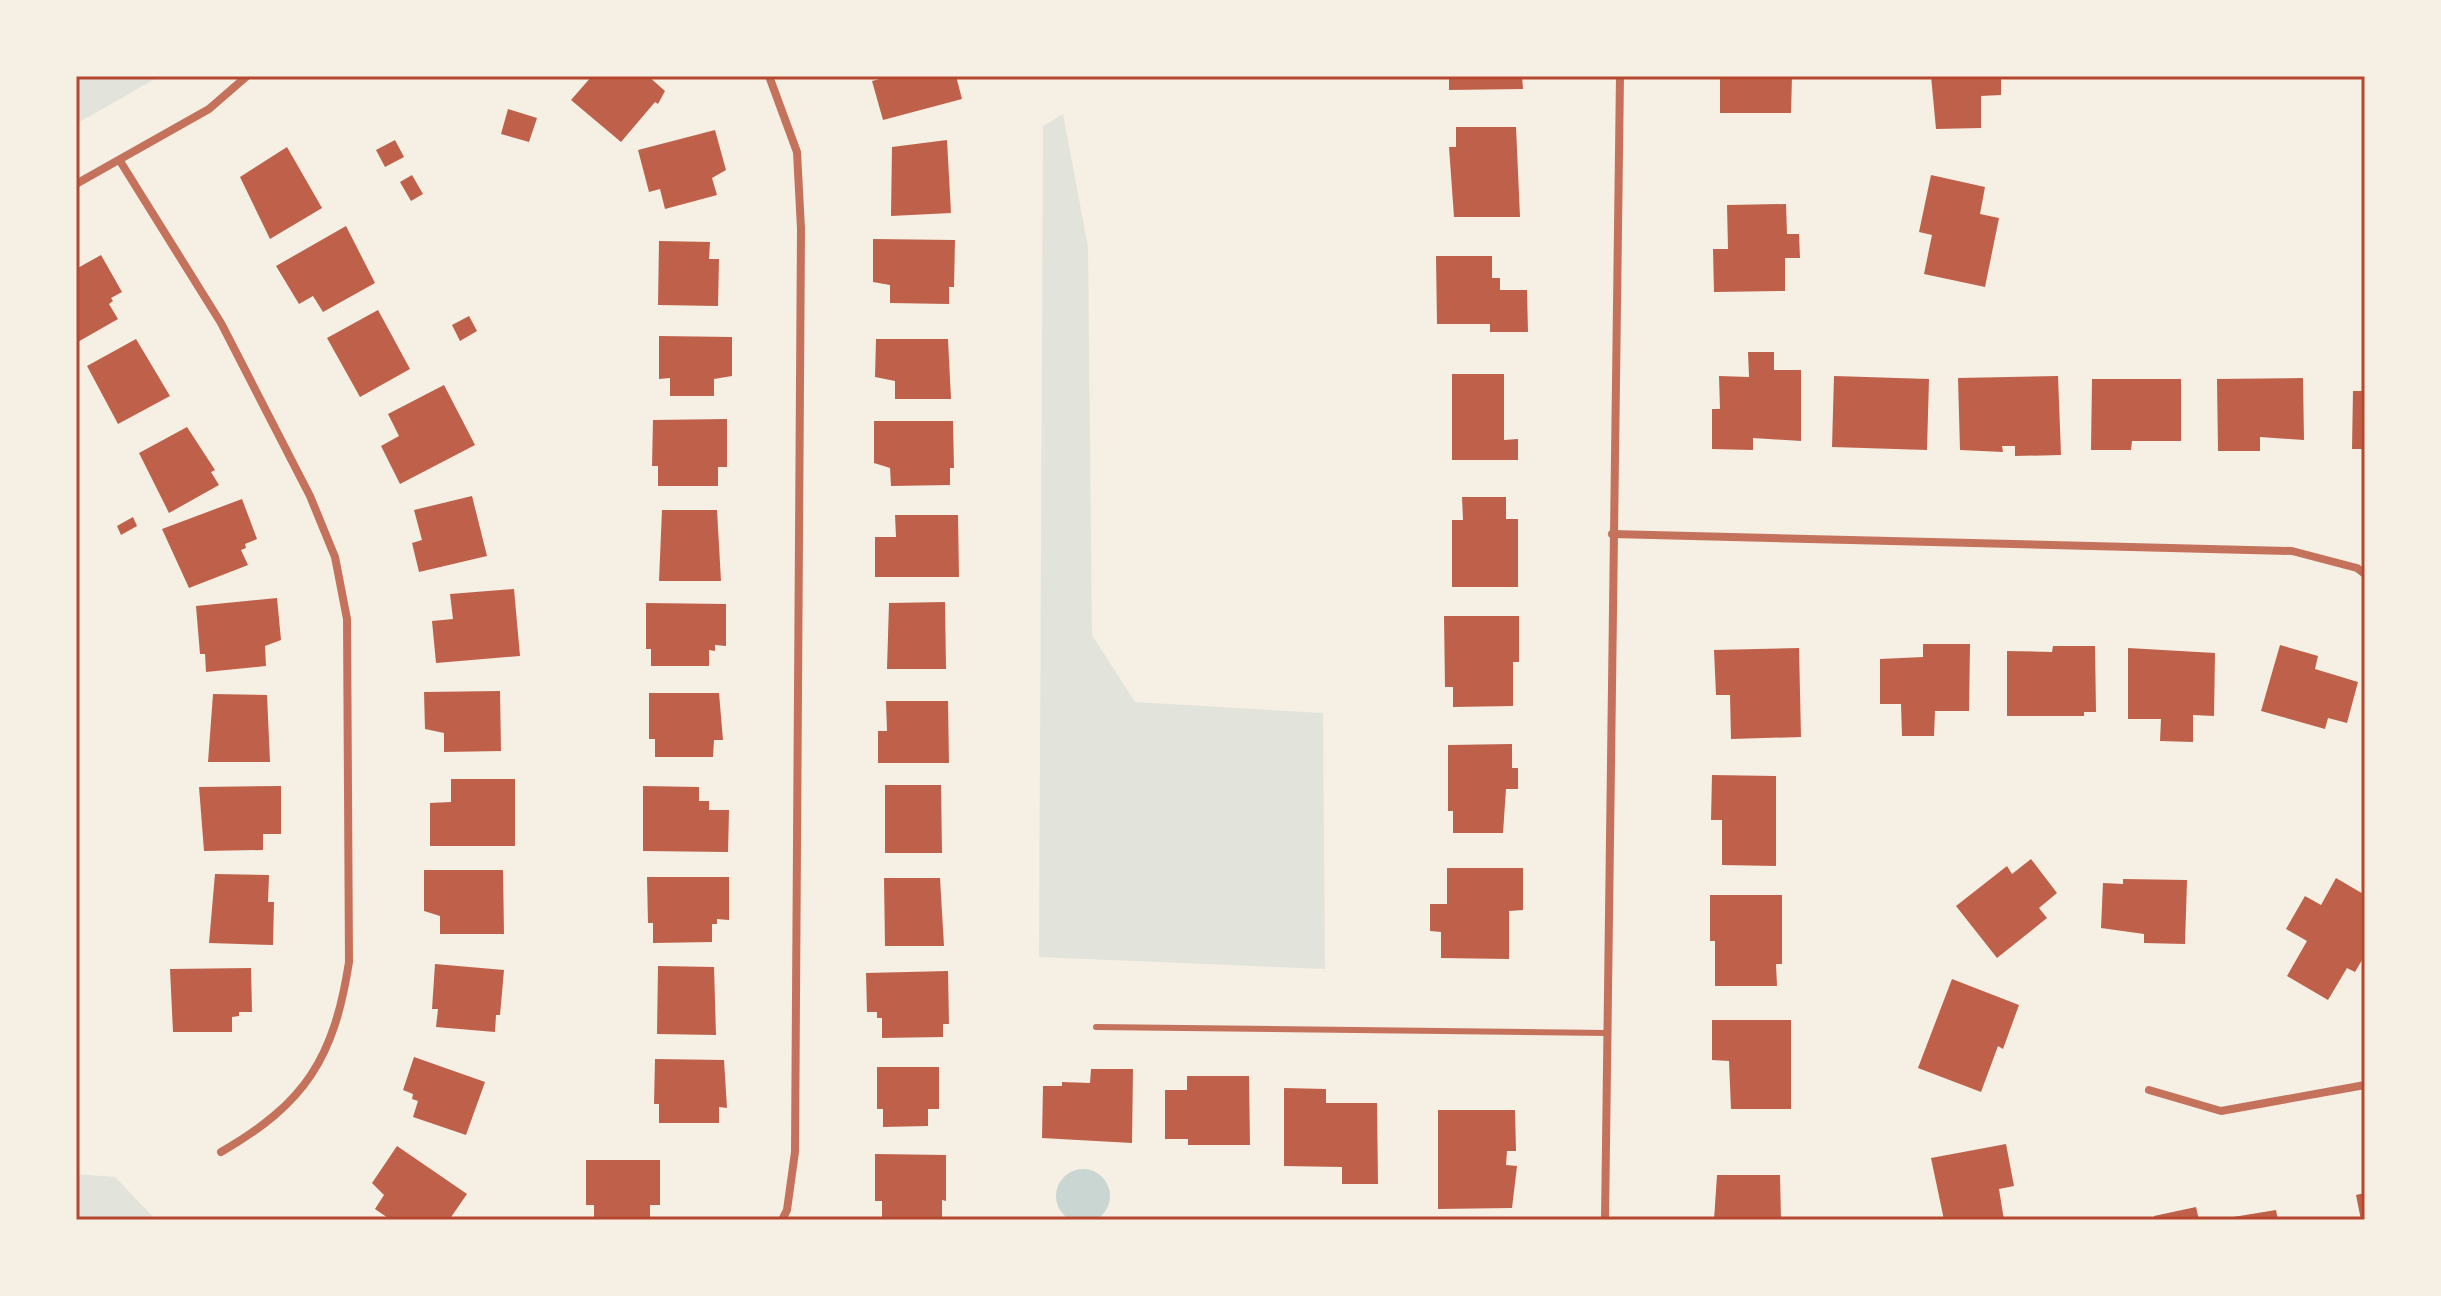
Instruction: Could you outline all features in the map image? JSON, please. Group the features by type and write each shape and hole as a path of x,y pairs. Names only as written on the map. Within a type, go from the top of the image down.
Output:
{"street":[{"path":"76,184 209,109 247,76"},
{"path":"769,76 797,152 801,229 795,1152 787,1210 782,1220"},
{"path":"1605,1220 1620,76"},
{"path":"120,161 221,323 310,496 335,557 347,619 349,962 342,1011 327,1052 297,1096 261,1129 221,1152"},
{"path":"1612,534 2292,551 2357,568 2365,574"},
{"path":"2149,1090 2221,1111 2365,1085"}],"lane":[{"path":"1096,1027 1607,1033"}],"shaded area":[{"path":"76,76 160,76 76,124"},
{"path":"1063,114 1088,247 1092,635 1135,702 1323,713 1325,969 1039,957 1043,126"},
{"path":"1083,1169 1102,1177 1110,1196 1102,1215 1083,1223 1064,1215 1056,1196 1064,1177"},
{"path":"76,1174 115,1177 156,1220 76,1220"}],"building":[{"path":"592,76 648,76 665,91 658,104 655,102 621,142 571,100"},
{"path":"891,76 956,76 962,99 883,120 872,81"},
{"path":"1449,76 1522,76 1523,89 1449,90"},
{"path":"1720,76 1792,76 1791,113 1720,113"},
{"path":"1931,76 2001,76 2001,95 1981,96 1981,128 1936,129"},
{"path":"508,109 537,118 529,142 501,134"},
{"path":"1456,127 1516,127 1520,217 1454,217 1449,147 1456,147"},
{"path":"715,130 726,170 712,178 717,195 665,209 660,189 649,192 638,150"},
{"path":"395,140 404,157 385,167 376,150"},
{"path":"947,140 951,213 891,216 892,147"},
{"path":"287,147 322,208 270,239 240,177"},
{"path":"412,175 423,194 411,201 400,182"},
{"path":"1931,175 1985,187 1980,214 1999,218 1985,287 1924,274 1932,235 1919,232"},
{"path":"1786,204 1787,234 1799,234 1800,258 1785,258 1785,291 1714,292 1713,249 1728,249 1727,205"},
{"path":"346,226 375,283 323,312 313,296 299,304 276,266"},
{"path":"873,239 955,240 954,287 949,287 949,304 890,303 890,285 873,282"},
{"path":"659,241 710,242 709,259 719,259 718,306 658,305"},
{"path":"101,255 122,292 111,298 113,301 109,304 118,319 76,343 76,269"},
{"path":"1436,256 1492,256 1492,278 1500,278 1500,290 1527,290 1528,332 1490,332 1490,324 1437,324"},
{"path":"378,310 410,369 360,397 327,338"},
{"path":"469,316 477,331 460,341 452,325"},
{"path":"659,336 732,337 732,376 714,379 714,396 670,396 670,378 659,379"},
{"path":"136,339 170,396 118,424 87,366"},
{"path":"876,339 948,339 951,399 895,399 895,381 875,377"},
{"path":"1748,352 1774,352 1774,370 1801,370 1801,441 1753,438 1753,450 1712,449 1712,409 1720,409 1719,376 1749,377"},
{"path":"1452,374 1504,374 1504,440 1518,439 1518,460 1452,460"},
{"path":"1834,376 1929,379 1927,450 1832,447"},
{"path":"2058,376 2061,455 2015,456 2015,446 2002,446 2003,452 1960,450 1958,378"},
{"path":"2303,378 2304,440 2260,437 2260,451 2218,451 2217,379"},
{"path":"2092,379 2181,379 2181,441 2132,441 2131,450 2091,450"},
{"path":"444,385 475,445 400,484 381,446 399,436 388,414"},
{"path":"2353,391 2365,391 2365,449 2352,449"},
{"path":"727,419 727,467 718,467 718,486 658,486 658,466 652,466 653,420"},
{"path":"874,421 953,421 954,468 950,468 950,485 891,486 890,468 874,463"},
{"path":"187,427 215,470 211,472 219,485 169,513 139,453"},
{"path":"472,496 487,556 419,572 412,543 422,540 414,510"},
{"path":"1462,497 1506,497 1506,519 1518,519 1518,587 1452,587 1452,520 1463,520"},
{"path":"242,499 257,539 245,544 246,548 241,550 248,565 189,588 162,529"},
{"path":"662,510 717,510 721,581 659,581"},
{"path":"895,515 958,515 959,577 875,577 875,537 896,537"},
{"path":"133,517 137,526 121,535 117,526"},
{"path":"514,589 520,656 436,663 432,621 453,619 450,594"},
{"path":"277,598 281,640 265,646 266,666 206,672 205,654 200,654 196,606"},
{"path":"945,602 946,669 887,669 889,603"},
{"path":"646,603 726,604 726,646 715,645 715,651 709,650 709,666 651,666 651,649 646,649"},
{"path":"1444,616 1519,616 1519,662 1513,662 1513,706 1453,707 1453,687 1445,687"},
{"path":"1923,644 1970,644 1969,711 1935,711 1934,736 1902,736 1901,704 1880,704 1880,659 1923,657"},
{"path":"2280,645 2318,656 2315,669 2358,682 2347,723 2328,718 2325,729 2261,711"},
{"path":"2053,646 2095,646 2096,712 2084,712 2084,716 2007,716 2007,651 2052,652"},
{"path":"1799,648 1801,737 1731,739 1730,695 1716,695 1714,650"},
{"path":"2128,648 2215,653 2214,716 2193,715 2193,742 2160,741 2161,719 2128,719"},
{"path":"500,691 501,751 444,752 444,733 425,729 424,692"},
{"path":"649,693 719,693 723,740 714,740 713,757 655,757 655,739 649,739"},
{"path":"213,694 267,695 270,762 208,762"},
{"path":"886,701 948,701 949,763 878,763 878,731 887,731"},
{"path":"1512,744 1512,768 1518,768 1518,789 1506,789 1503,833 1453,833 1453,811 1448,811 1448,745"},
{"path":"1712,775 1776,776 1776,866 1722,865 1722,820 1711,820"},
{"path":"451,779 515,779 515,846 430,846 430,803 451,802"},
{"path":"885,785 941,785 942,853 885,853"},
{"path":"281,786 281,834 263,834 263,850 204,851 199,787"},
{"path":"643,786 699,787 699,801 709,801 709,810 729,810 728,852 643,851"},
{"path":"2031,859 2057,893 2039,908 2047,918 1997,958 1956,906 2007,866 2012,874"},
{"path":"1447,868 1523,868 1523,910 1509,911 1509,959 1441,958 1441,932 1430,931 1430,904 1447,904"},
{"path":"424,870 503,870 504,934 440,934 440,916 424,911"},
{"path":"215,874 269,875 268,902 274,902 273,945 209,943"},
{"path":"647,877 729,877 729,920 717,919 717,924 712,924 712,942 653,943 653,923 648,923"},
{"path":"884,878 940,878 944,946 885,946"},
{"path":"2336,878 2365,895 2365,955 2355,972 2347,968 2328,1000 2287,976 2307,941 2286,929 2305,896 2321,905"},
{"path":"2123,879 2187,880 2185,944 2144,943 2144,934 2101,928 2103,883 2123,884"},
{"path":"1710,895 1782,895 1782,964 1776,964 1777,986 1715,986 1715,941 1710,941"},
{"path":"435,964 504,970 500,1015 496,1015 495,1032 436,1027 438,1009 432,1009"},
{"path":"658,966 714,967 716,1035 657,1034"},
{"path":"251,968 252,1012 239,1012 239,1016 232,1017 232,1032 173,1032 170,969"},
{"path":"948,971 949,1024 943,1024 943,1037 882,1038 882,1018 877,1018 877,1012 867,1012 866,973"},
{"path":"1952,979 2019,1005 2003,1049 1998,1046 1981,1092 1918,1068"},
{"path":"1712,1020 1791,1020 1791,1109 1731,1109 1729,1061 1712,1060"},
{"path":"414,1057 485,1082 466,1135 413,1117 418,1101 412,1099 413,1094 403,1090"},
{"path":"655,1059 724,1060 727,1108 719,1107 719,1123 659,1123 659,1104 654,1104"},
{"path":"877,1067 939,1067 939,1109 928,1109 928,1126 883,1127 883,1109 877,1109"},
{"path":"1091,1069 1133,1069 1132,1143 1042,1138 1043,1086 1062,1086 1062,1082 1090,1083"},
{"path":"1187,1076 1249,1076 1250,1145 1188,1145 1188,1139 1165,1139 1165,1090 1187,1090"},
{"path":"1284,1088 1326,1089 1326,1103 1377,1103 1378,1184 1342,1184 1342,1167 1284,1166"},
{"path":"1438,1110 1515,1110 1516,1151 1507,1151 1506,1165 1517,1166 1512,1208 1438,1209"},
{"path":"2006,1144 2014,1186 1999,1189 2004,1220 1944,1220 1931,1158"},
{"path":"397,1146 467,1194 449,1220 391,1220 375,1209 384,1195 372,1183"},
{"path":"875,1154 946,1155 946,1201 942,1200 942,1217 882,1217 882,1201 875,1201"},
{"path":"586,1160 660,1160 660,1205 650,1205 650,1220 594,1220 594,1205 586,1205"},
{"path":"1717,1175 1780,1175 1781,1220 1714,1220"},
{"path":"2365,1193 2365,1220 2361,1220 2356,1195"},
{"path":"2196,1207 2199,1220 2155,1220 2154,1216"},
{"path":"2276,1210 2278,1220 2227,1220 2227,1218"}]}
